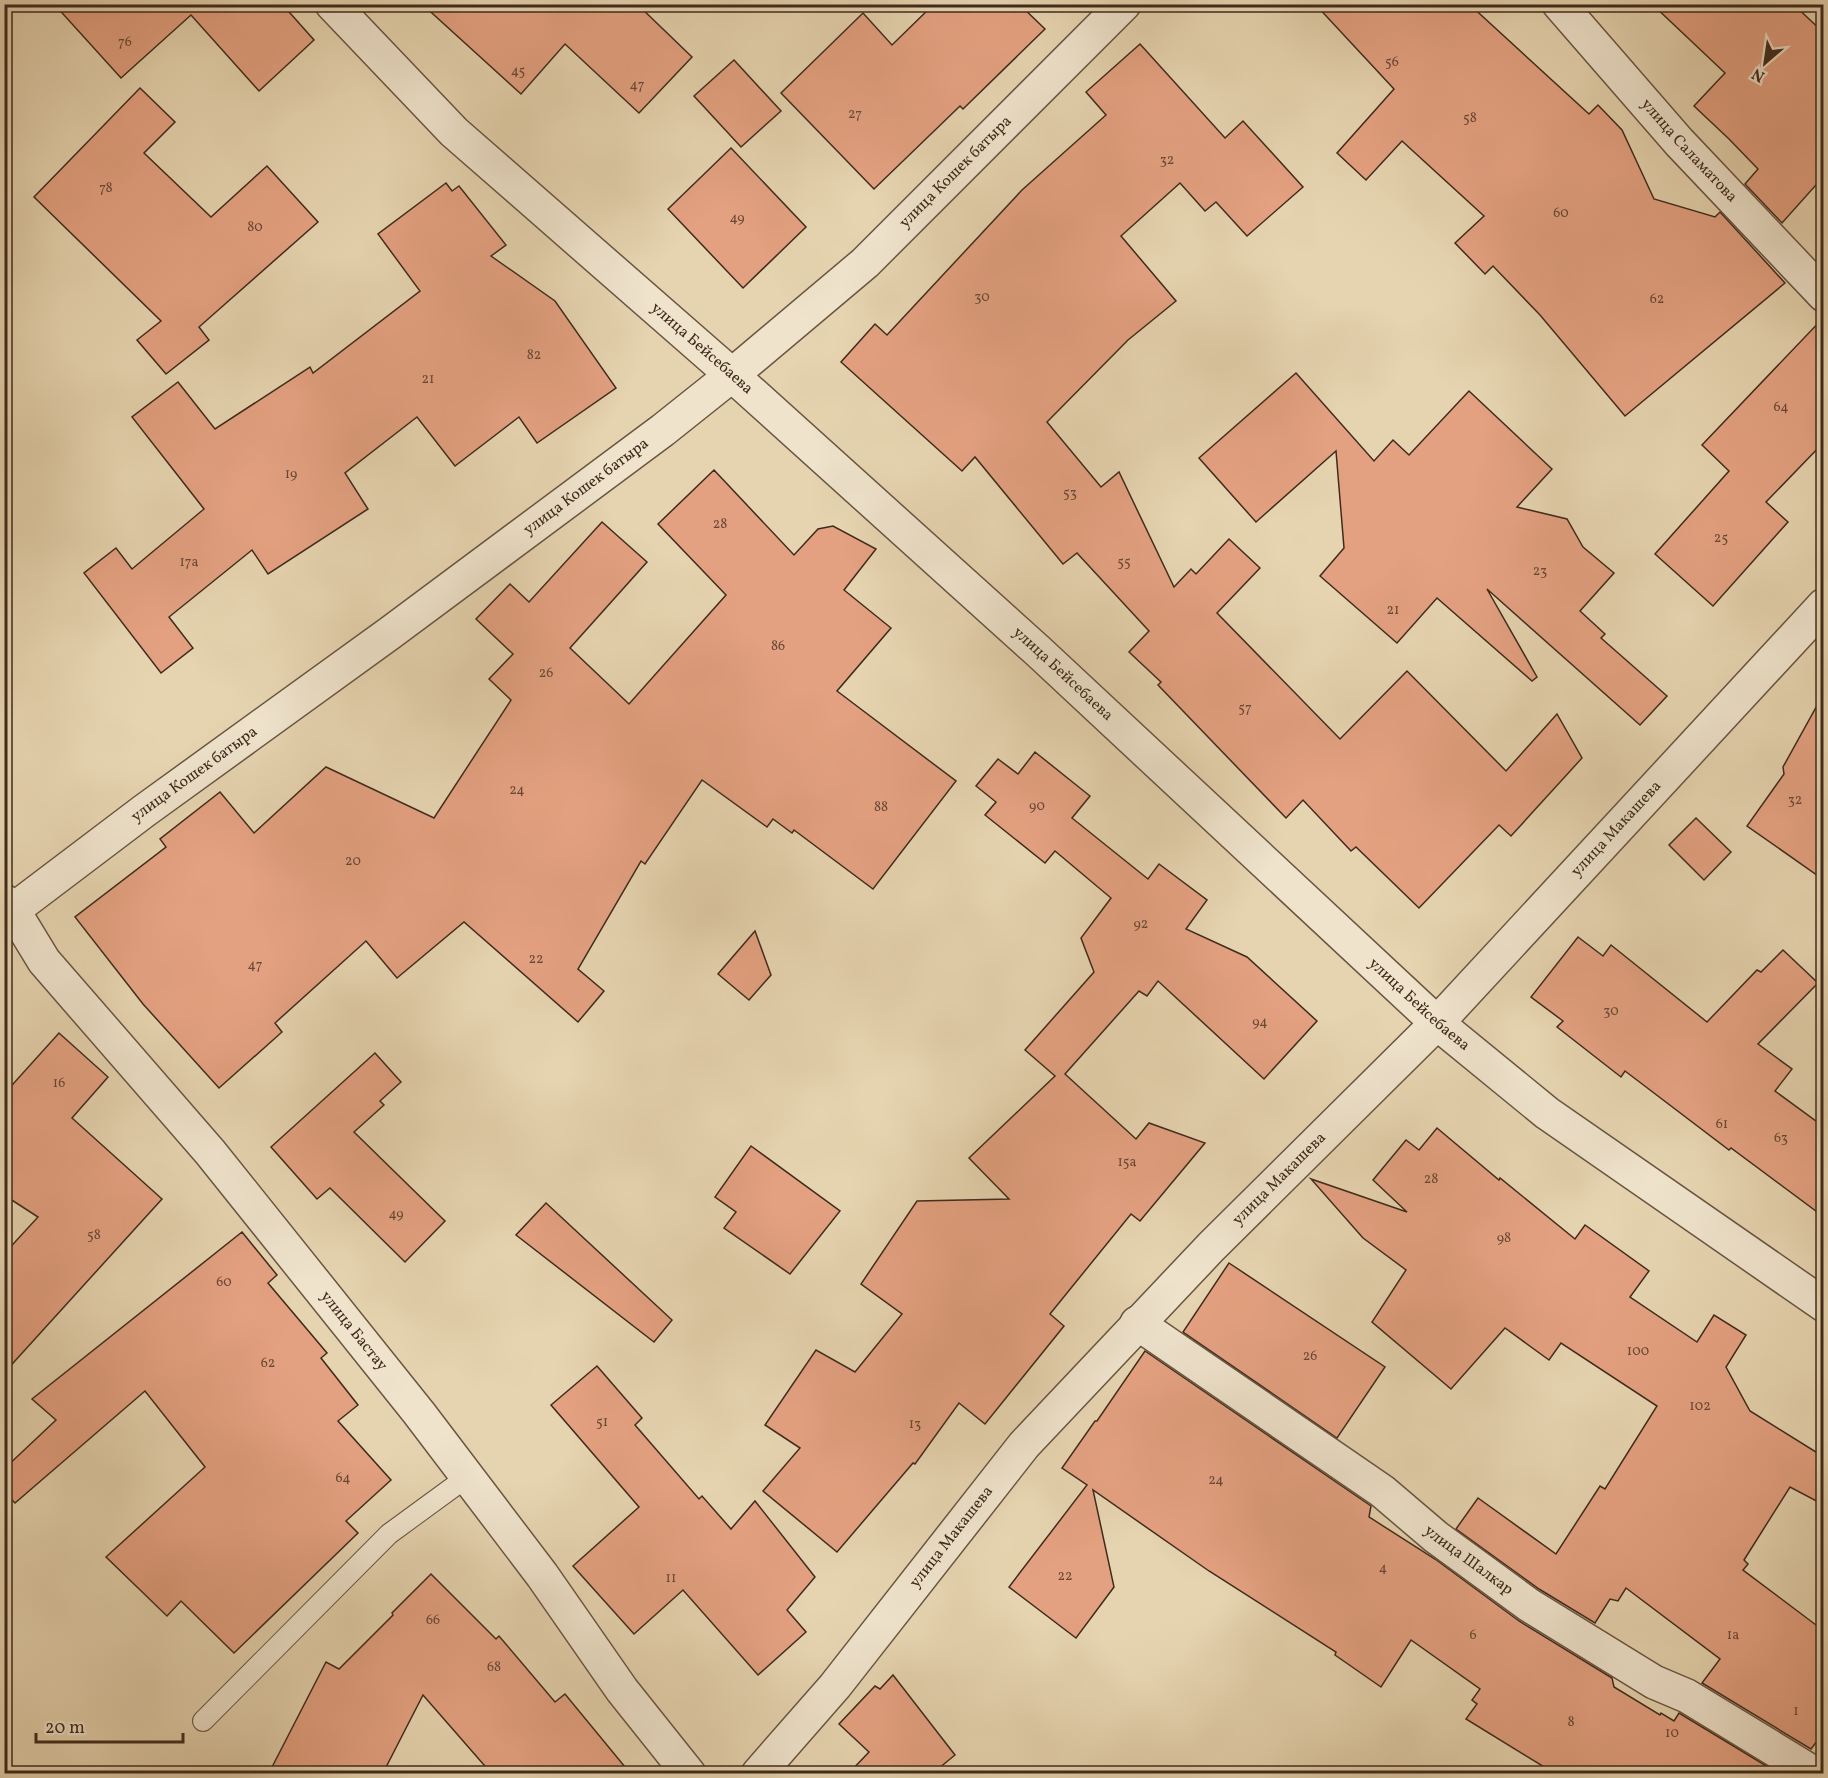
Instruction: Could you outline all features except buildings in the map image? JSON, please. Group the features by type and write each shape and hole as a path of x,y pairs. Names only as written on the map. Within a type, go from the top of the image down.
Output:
{"street":[{"name":"улица Бейсебаева","path":"332,4 454,132 732,375 1038,651 1437,1023 1547,1113 1824,1305"},
{"name":"улица Кошек батыра","path":"7,909 399,626 663,430 732,375 865,263 1124,4"},
{"name":"улица Саламатова","path":"1559,4 1679,142 1824,295"},
{"name":"улица Макашева","path":"758,1773 836,1686 1024,1445 1211,1247 1437,1023 1824,605"},
{"name":"улица Бастау","path":"7,909 44,961 210,1152 419,1413 542,1575 622,1690 689,1773"},
{"name":"улица Шалкар","path":"1137,1323 1382,1491 1436,1537 1529,1605 1654,1682 1687,1696 1815,1773"}],"lane":[{"path":"203,1721 389,1534 467,1477"}]}
